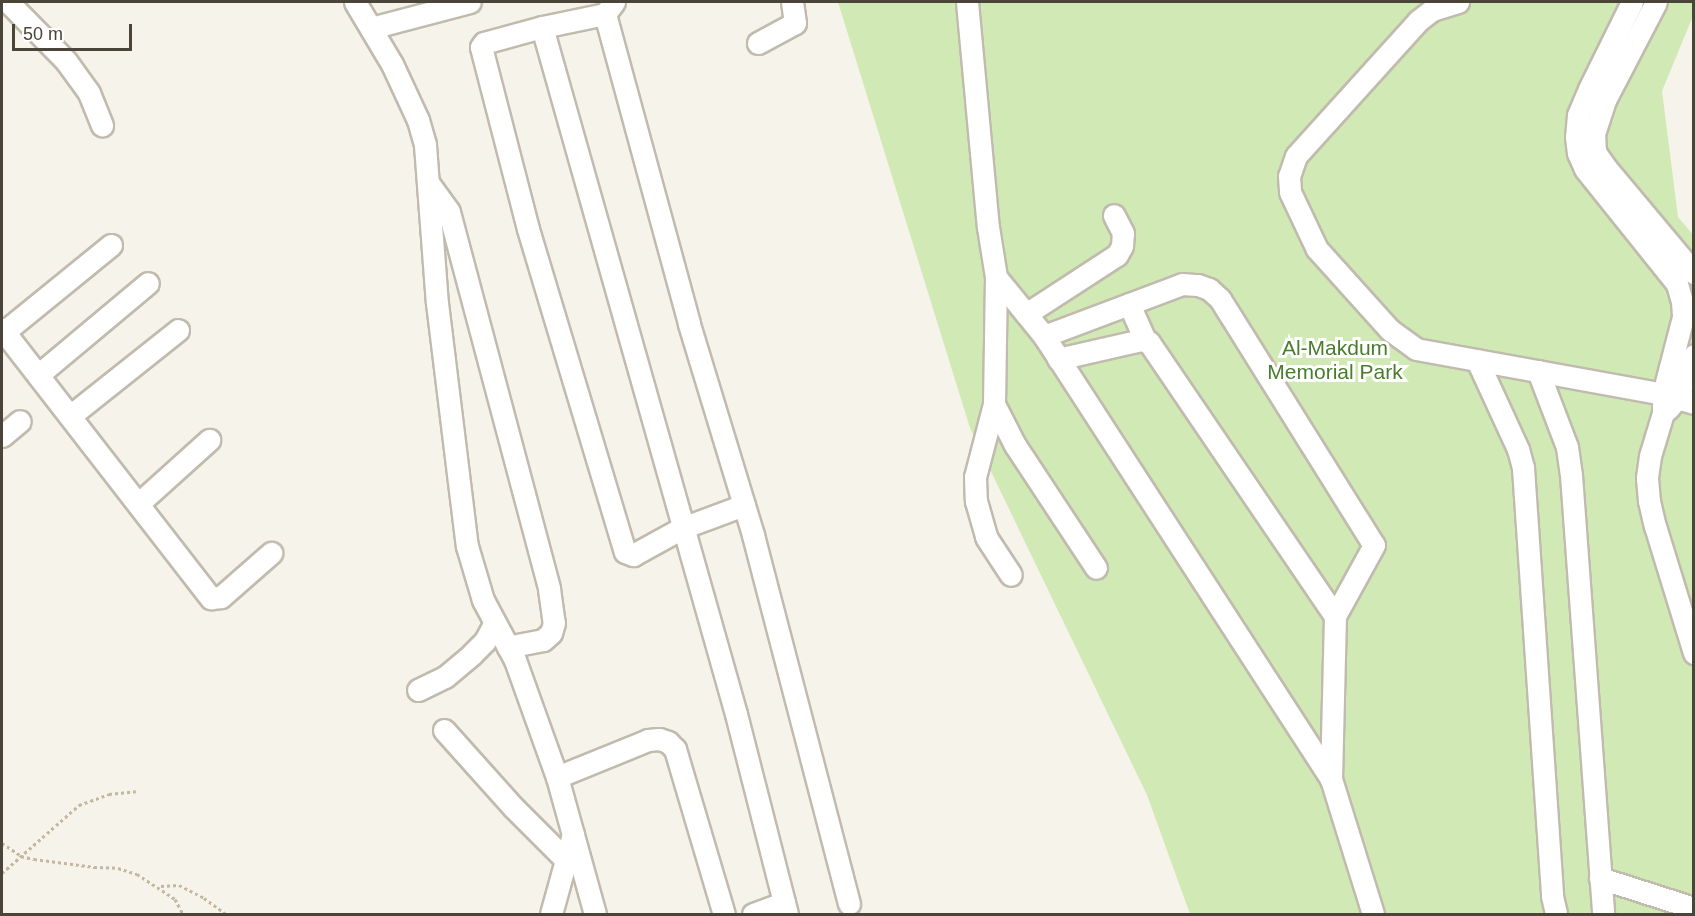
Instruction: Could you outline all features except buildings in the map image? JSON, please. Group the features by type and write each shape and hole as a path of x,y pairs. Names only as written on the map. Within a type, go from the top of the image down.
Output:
{"street":[{"path":"8,2 66,61 89,93 102,125"},
{"path":"355,2 405,89 418,120 425,145 437,303 467,546 472,568 494,624 508,647 557,777 595,915"},
{"path":"371,28 434,6 470,2"},
{"path":"758,43 795,23 792,2"},
{"path":"968,2 988,227 996,278 994,404 975,477 976,501 986,537 1011,574"},
{"path":"1458,2 1432,10 1418,21 1307,141 1296,156 1289,176 1290,192 1317,249 1390,330 1416,349 1538,371 1674,402"},
{"path":"1632,2 1588,89 1578,115 1576,137 1578,153 1585,169 1677,284 1683,317 1674,402"},
{"path":"1656,2 1605,100 1594,134 1595,152 1607,170 1694,273"},
{"path":"744,505 682,528 633,555 625,552 528,229 480,50 484,43 610,8 692,335 744,505 849,904"},
{"path":"542,27 733,703 786,909 753,915"},
{"path":"429,183 449,212 549,589 554,623 551,633 537,642 508,647"},
{"path":"1026,314 1117,255 1122,246 1123,233 1114,215"},
{"path":"111,244 3,331 215,599 221,597 271,553"},
{"path":"996,278 1044,336 1332,780 1373,915"},
{"path":"38,375 148,283"},
{"path":"1044,336 1182,284 1198,285 1209,289 1220,299 1374,545 1335,616 1332,780"},
{"path":"1129,304 1145,340 1149,342 1335,616"},
{"path":"70,416 178,330"},
{"path":"1058,359 1145,340"},
{"path":"1694,355 1650,456 1648,501 1694,652"},
{"path":"1477,360 1518,449 1523,468 1556,915"},
{"path":"1538,371 1567,447 1571,475 1603,915"},
{"path":"994,404 1015,445 1096,568"},
{"path":"2,436 20,421"},
{"path":"138,504 209,440"},
{"path":"418,690 445,677 472,654 485,641 494,624"},
{"path":"444,730 521,815 566,860"},
{"path":"557,777 648,740 660,739 668,742 675,749 724,915"},
{"path":"551,915 573,833"},
{"path":"1600,878 1694,908"}],"path":[{"path":"2,873 54,824 79,805 109,794 136,791"},
{"path":"2,843 21,856 94,867 118,868 137,874 175,899 183,915"},
{"path":"159,887 179,885 204,898 226,915"}],"green space":[{"name":"Al-Makdum Memorial Park","path":"838,2 1693,2 1693,16 1662,91 1678,217 1694,236 1693,914 1190,914 1147,795 970,428"}]}
